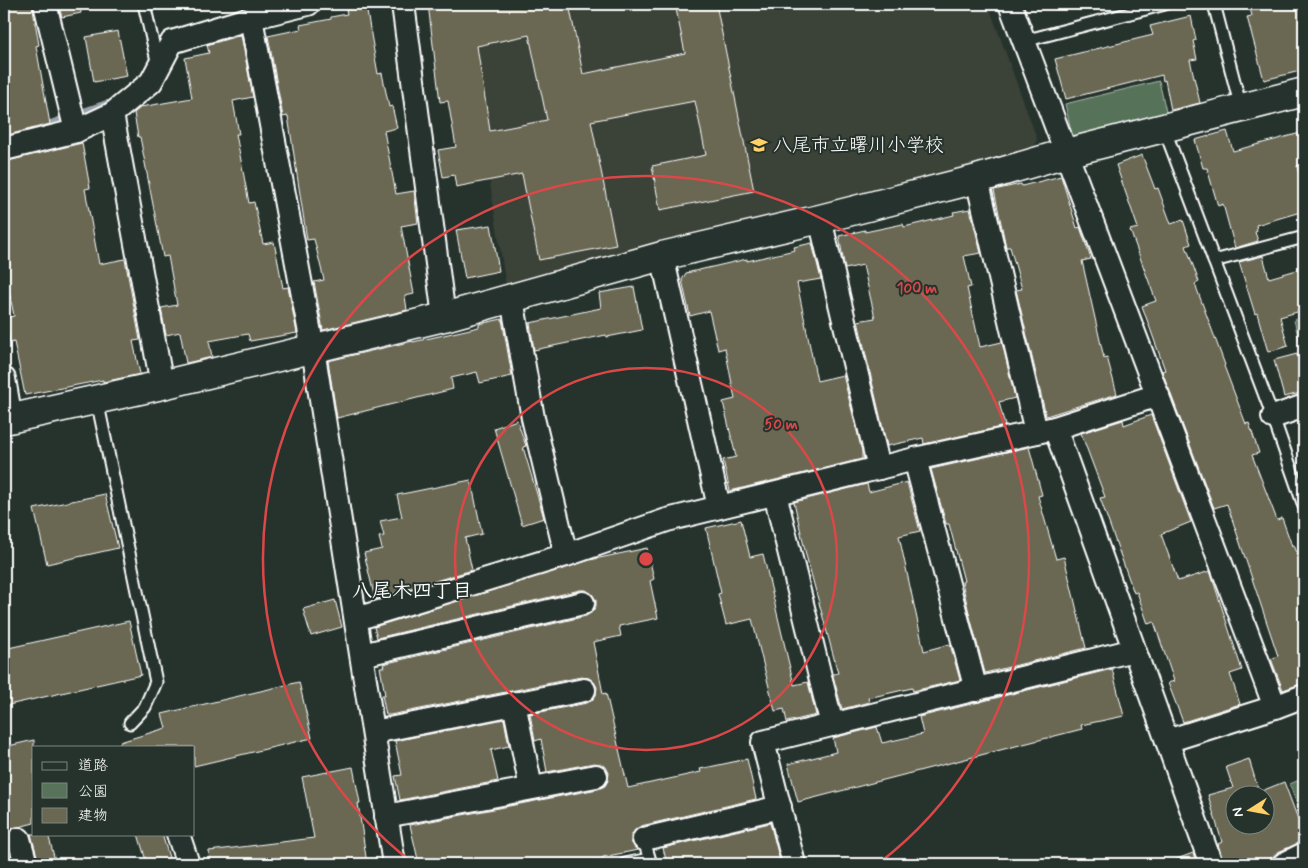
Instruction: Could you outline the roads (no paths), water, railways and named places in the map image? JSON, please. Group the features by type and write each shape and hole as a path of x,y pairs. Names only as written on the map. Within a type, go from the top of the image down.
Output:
{"street":[{"path":"45,4 76,131"},
{"path":"4,149 76,131 112,114 151,82 172,42 251,18 308,4"},
{"path":"402,4 444,317"},
{"path":"1010,4 1275,707"},
{"path":"251,18 313,349 394,864"},
{"path":"4,379 7,419 97,400 444,317 662,256 820,219 977,179 1066,153 1304,92"},
{"path":"112,114 162,385"},
{"path":"977,179 1045,430 1134,650 1211,864"},
{"path":"820,219 879,468"},
{"path":"662,256 720,507"},
{"path":"512,298 533,418 566,555"},
{"path":"356,619 566,555 667,520 915,459 1045,430 1158,395"},
{"path":"1273,417 1304,406"},
{"path":"915,459 976,690"},
{"path":"775,494 832,726"},
{"path":"362,655 583,603"},
{"path":"794,864 763,742 1134,650"},
{"path":"374,732 584,690"},
{"path":"1166,741 1304,696"},
{"path":"514,704 531,788"},
{"path":"386,816 596,776"},
{"path":"646,849 780,807"},
{"path":"179,836 188,864"},
{"path":"19,839 26,864"},
{"path":"1284,864 1304,854"}],"lane":[{"path":"144,4 159,67"},
{"path":"1024,41 1165,4"},
{"path":"1214,4 1241,108"},
{"path":"1164,128 1273,417 1304,506"},
{"path":"1214,261 1304,237"},
{"path":"97,400 156,682 145,707 130,723"},
{"path":"624,864 646,849"}],"waterway":[{"path":"81,113 107,104"},
{"path":"26,133 62,120"}],"place":[{"name":"八尾市立曙川小学校","path":"759,145"}],"district":[{"name":"八尾木四丁目","path":"412,591"}]}
